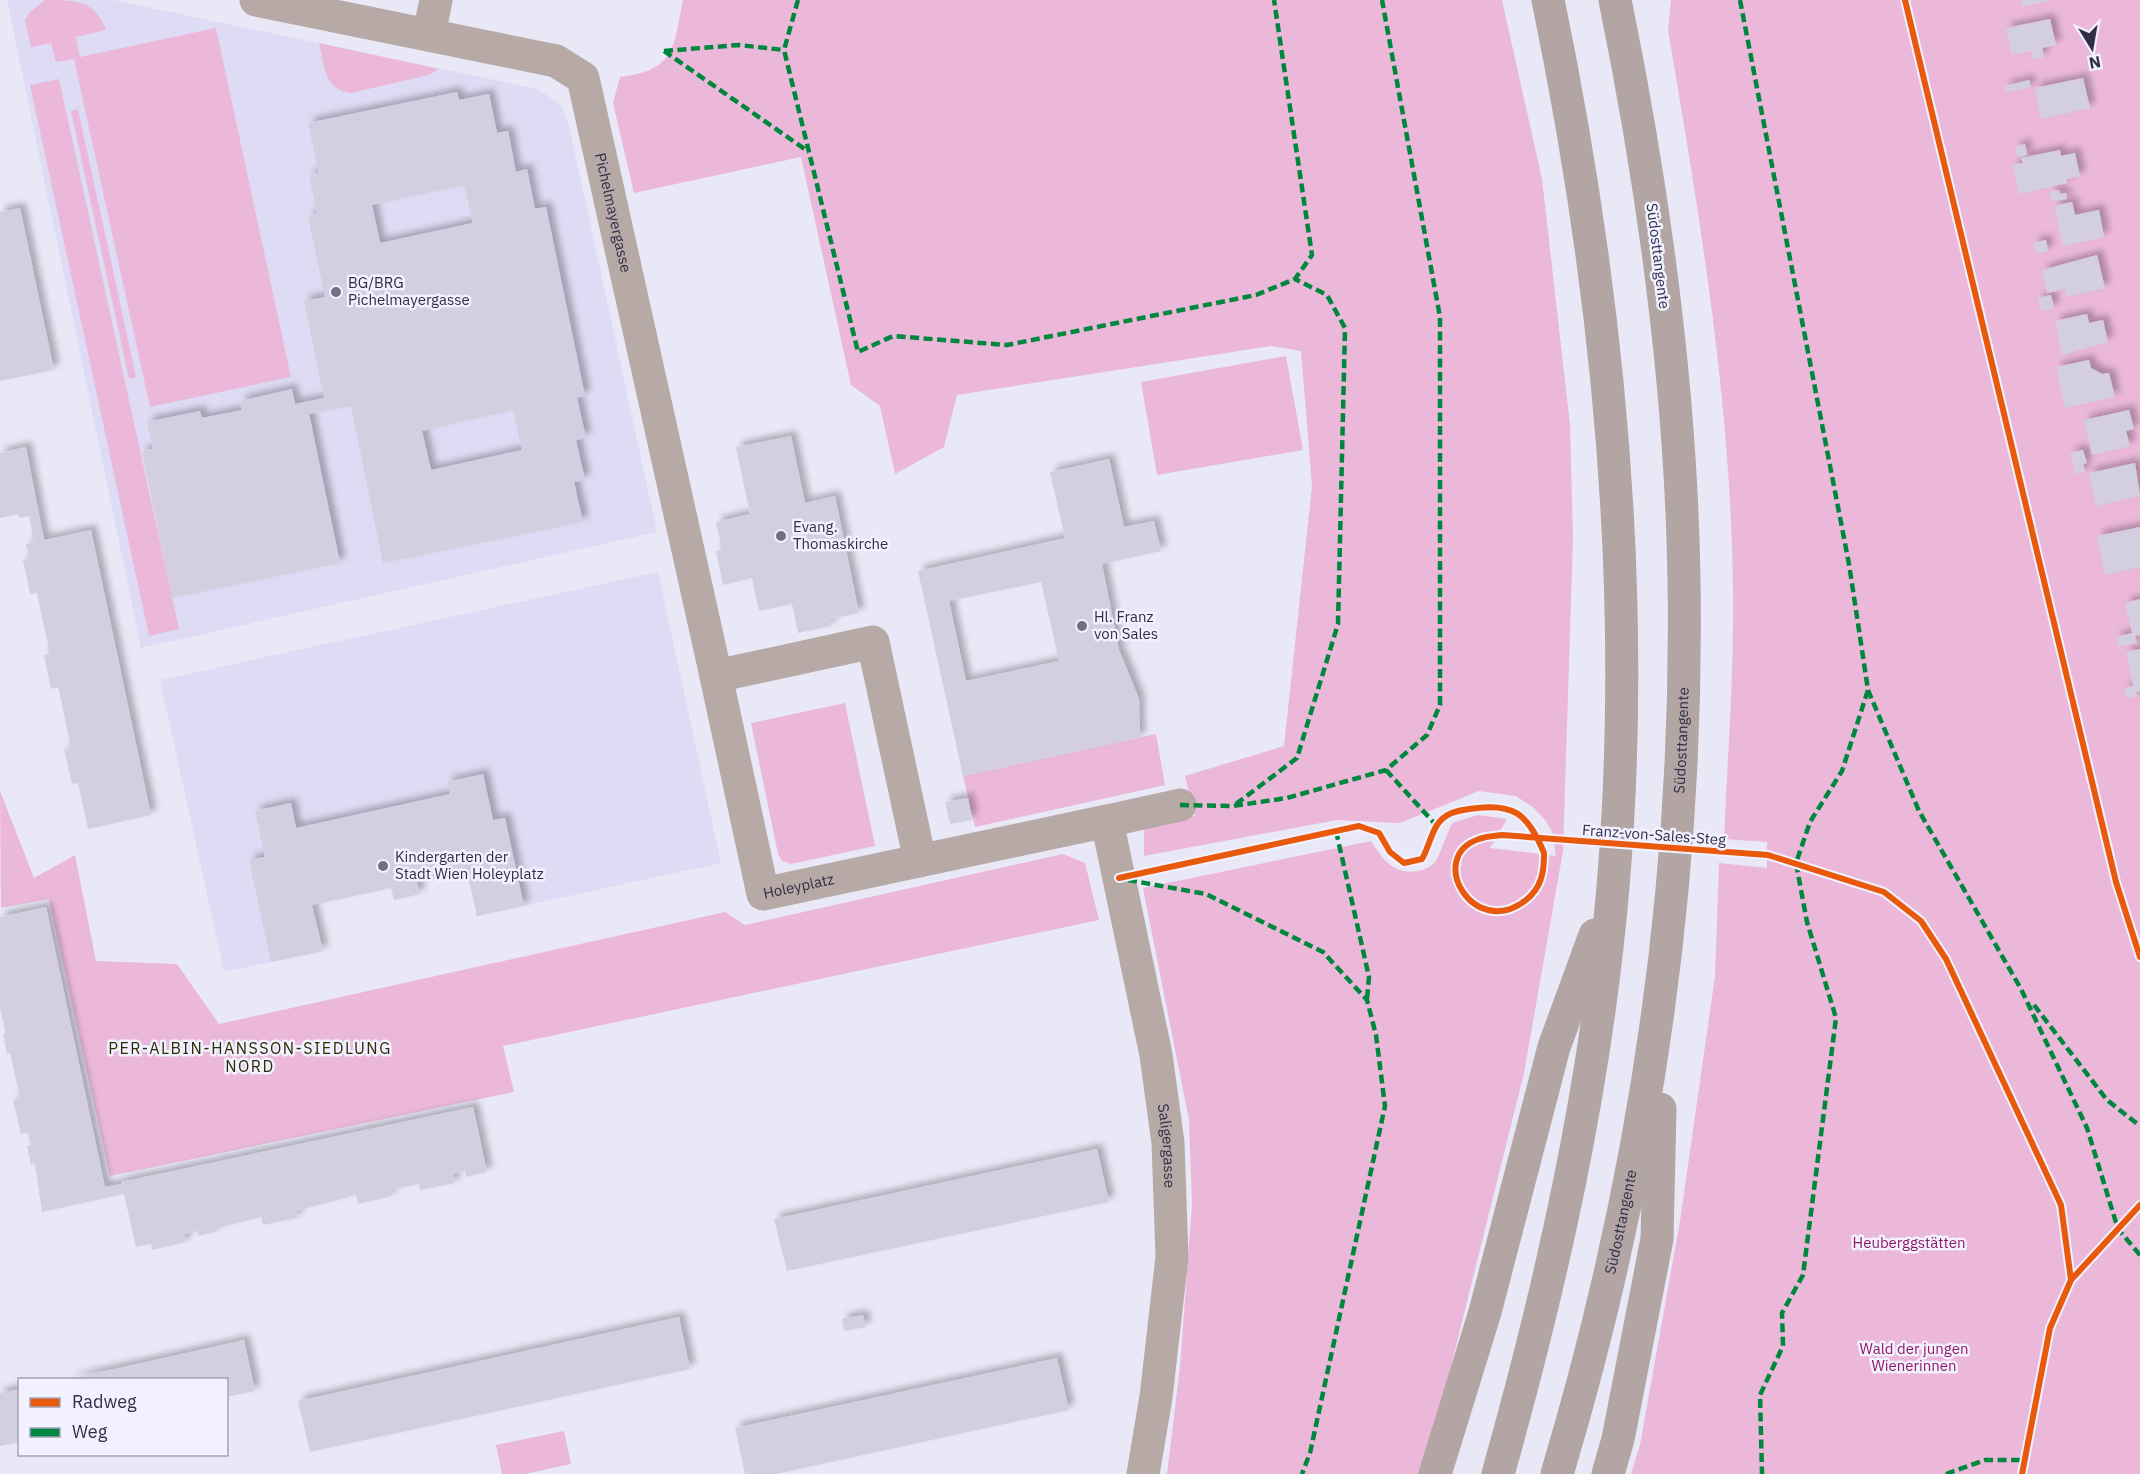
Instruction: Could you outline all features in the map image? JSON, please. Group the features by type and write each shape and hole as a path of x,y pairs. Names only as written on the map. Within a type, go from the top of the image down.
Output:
{"highway":[{"path":"1498,1474 1534,1345 1566,1198 1599,1006 1613,886 1622,699 1620,579 1614,457 1584,195 1548,0"},
{"name":"Südosttangente","path":"1557,1474 1589,1369 1643,1119 1663,984 1675,857 1683,699 1684,579 1679,467 1670,349 1649,188 1615,0"},
{"path":"1435,1474 1485,1312 1554,1047 1613,886"},
{"path":"1608,1474 1618,1439 1657,1239 1663,984"}],"street":[{"name":"Pichelmayergasse","path":"256,0 556,61 583,78 716,676"},
{"path":"429,35 436,0"},
{"path":"716,676 873,642 920,861 1180,805"},
{"name":"Holeyplatz","path":"716,676 763,894 920,861"},
{"name":"Saligergasse","path":"1107,821 1156,1055 1168,1143 1172,1257 1156,1396 1143,1474"}],"shaded area":[{"name":"BG/BRG Pichelmayergasse","path":"7,0 113,0 537,89 561,105 569,126 657,532 141,648"},
{"path":"658,572 721,863 477,916 467,872 418,882 420,894 394,900 391,888 313,905 323,951 224,972 160,680"}],"green space":[{"path":"45,0 66,0 83,4 90,7 101,20 106,30 76,37 80,57 216,28 291,377 150,407 74,59 56,62 51,43 31,47 25,20 30,12"},
{"path":"683,0 1502,0 1542,179 1570,425 1573,539 1563,851 1524,1073 1451,1366 1419,1474 1167,1474 1180,1367 1192,1204 1189,1120 1143,888 1371,841 1390,865 1402,871 1421,870 1436,861 1452,823 1478,815 1507,819 1490,848 1556,856 1553,834 1546,821 1534,808 1516,796 1479,791 1400,823 1337,820 1144,856 1144,827 1195,816 1185,776 1284,746 1312,486 1301,351 1271,346 957,395 944,447 895,474 880,406 851,385 801,157 634,193 613,103 620,77 652,69 669,54 677,31"},
{"name":"Heuberggstätten","path":"1671,0 2140,0 2140,1474 1631,1474 1640,1445 1680,1221 1715,976 1719,863 1767,868 1767,842 1724,839 1733,644 1732,542 1728,469 1713,322 1668,30"},
{"path":"319,43 439,69 429,75 351,93 342,91 330,82 324,68"},
{"path":"59,79 179,629 149,636 30,85"},
{"path":"78,109 136,377 129,379 71,111"},
{"path":"1286,356 1303,450 1157,475 1141,382"},
{"path":"845,703 875,846 791,864 782,861 778,854 751,723"},
{"path":"1156,734 1165,785 975,827 963,776"},
{"path":"0,791 34,878 75,855 96,961 177,964 219,1024 725,912 745,925 1063,854 1085,863 1099,920 503,1046 514,1092 110,1176 49,899 1,908"},
{"path":"564,1431 571,1464 525,1474 502,1474 496,1445"}],"building":[{"path":"2021,0 2048,0 2048,1 2022,7"},
{"path":"2050,19 2056,45 2042,48 2044,57 2034,59 2032,51 2012,55 2006,28"},
{"path":"2083,78 2090,108 2041,119 2035,88"},
{"path":"2029,80 2031,88 2006,92 2005,86"},
{"path":"457,92 459,100 489,94 497,133 508,131 516,172 527,169 535,209 546,207 585,396 577,398 586,438 576,440 585,480 574,482 583,522 383,563 351,406 309,414 340,563 172,598 142,451 153,449 147,422 200,411 202,418 242,410 240,401 292,389 295,404 324,398 304,301 325,297 308,216 317,214 309,175 319,173 308,123","holes":["464,185 473,223 380,243 372,205","513,410 522,450 431,470 422,431"]},
{"path":"2025,144 2027,155 2017,157 2015,147"},
{"path":"2060,150 2061,156 2075,153 2080,176 2067,179 2067,183 2019,194 2012,165 2023,163 2021,158"},
{"path":"2059,190 2060,194 2066,193 2067,199 2052,201 2050,191"},
{"path":"2072,202 2075,215 2099,210 2104,237 2063,246 2054,206"},
{"path":"20,208 54,370 0,381 0,212"},
{"path":"2046,240 2048,251 2036,254 2033,243"},
{"path":"2097,255 2105,288 2067,297 2065,289 2047,293 2042,270"},
{"path":"2051,295 2054,308 2041,311 2038,298"},
{"path":"2087,314 2089,323 2103,320 2108,342 2062,355 2055,321"},
{"path":"2089,360 2091,368 2102,374 2109,373 2115,397 2065,408 2056,367"},
{"path":"2129,410 2134,429 2126,431 2130,446 2092,455 2084,420"},
{"name":"Evang. Thomaskirche","path":"791,436 805,503 835,496 859,613 830,619 831,626 798,633 792,604 759,611 752,578 723,585 716,551 722,550 716,522 750,514 736,447"},
{"path":"26,447 44,540 91,530 151,815 88,829 78,783 72,784 64,749 71,748 60,695 58,687 51,689 44,655 50,654 37,593 30,594 23,560 29,558 26,544 34,542 29,516 19,518 19,514 0,518 0,453"},
{"path":"2083,450 2087,463 2083,464 2085,472 2076,474 2070,453"},
{"name":"Hl. Franz von Sales","path":"1109,459 1124,527 1154,521 1161,551 1102,564 1119,650 1139,699 1140,738 963,776 918,571 1065,538 1050,472","holes":["1041,582 1059,661 966,681 949,601"]},
{"path":"2135,463 2140,496 2096,506 2089,473"},
{"path":"2140,527 2140,567 2105,575 2097,536"},
{"path":"2140,599 2140,635 2135,636 2137,643 2118,647 2116,637 2132,633 2125,603"},
{"path":"2140,649 2140,691 2136,692 2137,696 2127,699 2124,688 2133,686 2126,652"},
{"name":"Kindergarten der Stadt Wien Holeyplatz","path":"483,774 493,820 505,818 524,906 477,916 467,872 417,882 420,894 394,900 391,888 312,905 323,951 271,962 249,860 265,857 255,811 291,803 296,828 450,794 447,782"},
{"path":"968,798 972,820 950,824 945,802"},
{"path":"46,907 105,1187 473,1107 487,1172 466,1177 465,1171 453,1174 455,1183 420,1190 419,1184 404,1187 391,1190 392,1196 358,1204 356,1195 296,1211 297,1218 263,1225 261,1217 217,1228 218,1231 198,1236 197,1231 184,1234 186,1242 152,1250 151,1244 136,1247 124,1194 42,1212 35,1164 31,1165 27,1146 31,1145 28,1133 21,1134 13,1100 20,1098 10,1053 7,1054 3,1034 6,1033 0,1008 0,917"},
{"path":"1097,1149 1109,1202 787,1271 774,1219"},
{"path":"863,1315 866,1327 844,1331 842,1319"},
{"path":"679,1317 690,1369 310,1452 298,1401"},
{"path":"244,1340 255,1391 228,1397 228,1378 74,1378"},
{"path":"1057,1358 1069,1410 776,1474 745,1474 735,1428"},
{"path":"18,1389 18,1442 0,1446 0,1393"}],"marked path":[{"path":"798,0 784,50 858,352 893,336 1007,345 1256,295 1295,279 1312,255 1274,0"},
{"path":"1180,805 1233,806 1287,798 1386,770 1427,735 1440,705 1440,317 1382,0"},
{"path":"1740,0 1849,564 1868,690 1842,771 1810,822 1796,863 1807,922 1836,1018 1803,1275 1782,1313 1783,1346 1760,1395 1762,1474"},
{"path":"664,51 739,45 784,50"},
{"path":"664,51 809,152"},
{"path":"1236,804 1297,758 1338,624 1345,328 1327,295 1295,279"},
{"path":"1868,690 1919,811 2021,989 2087,1128 2118,1229 2140,1255"},
{"path":"1386,770 1436,825"},
{"path":"1336,831 1369,977 1367,1000"},
{"path":"1128,880 1206,894 1323,952 1367,1000 1376,1035 1385,1106 1310,1453 1302,1474"},
{"path":"2034,1005 2107,1100 2140,1126"},
{"path":"1946,1474 1985,1460 2024,1460"}],"cycle path":[{"path":"1905,0 2116,882 2140,957"},
{"name":"Franz-von-Sales-Steg","path":"1119,878 1359,826 1379,833 1390,852 1404,863 1422,859 1435,829 1447,815 1469,809 1497,807 1517,813 1532,828 1538,839 1544,853 1544,862 1538,885 1526,900 1507,910 1489,910 1474,903 1463,892 1456,877 1456,862 1463,848 1479,839 1502,835 1768,855 1884,892 1921,921 1946,959 2061,1205 2071,1280"},
{"path":"2022,1474 2050,1328 2071,1280 2140,1205"}],"place":[{"name":"BG/BRG Pichelmayergasse","path":"336,292"},
{"name":"Evang. Thomaskirche","path":"781,536"},
{"name":"Hl. Franz von Sales","path":"1082,626"},
{"name":"Kindergarten der Stadt Wien Holeyplatz","path":"383,866"}],"district":[{"name":"PER-ALBIN-HANSSON-SIEDLUNG NORD","path":"250,1057"}],"park label":[{"name":"Wald der jungen Wienerinnen","path":"1914,1358"}]}
